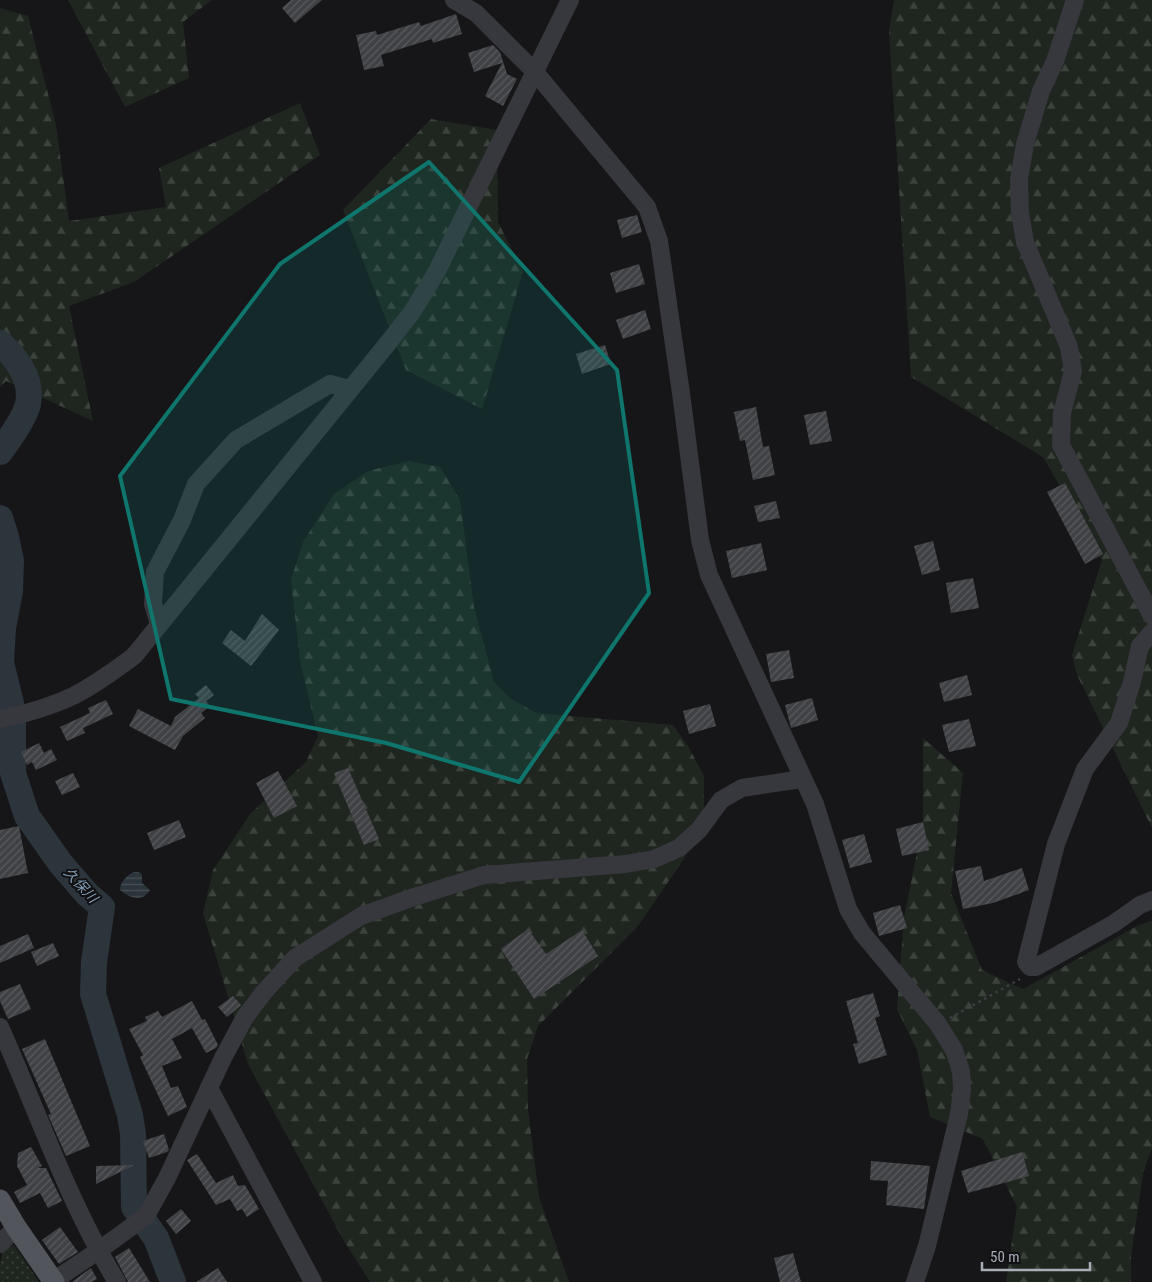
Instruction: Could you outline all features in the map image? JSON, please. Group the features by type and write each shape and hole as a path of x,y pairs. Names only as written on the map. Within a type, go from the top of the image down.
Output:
{"main road":[{"path":"0,1200 16,1227 54,1281"}],"street":[{"path":"454,0 476,13 535,72 647,207 659,241 700,540 708,575 815,804 848,910 862,933 938,1024 954,1050 961,1071 962,1090 959,1114 927,1246 915,1282"},
{"path":"0,719 26,713 72,697 104,679 134,656 412,312 436,273 570,0"},
{"path":"1075,0 1055,61 1041,91 1024,144 1019,179 1020,213 1025,242 1069,346 1073,371 1062,413 1061,445 1152,616"},
{"path":"159,624 153,604 155,572 182,520 196,484 236,440 330,384 350,389"},
{"path":"1152,632 1140,646 1132,682 1119,723 1085,769 1056,844 1026,962 1030,967 1036,967 1152,900"},
{"path":"54,1281 142,1219 167,1178 222,1058 245,1017 264,992 295,958 361,916 484,875 626,864 654,859 679,848 698,830 721,800 742,788 802,779"},
{"path":"0,1027 39,1121 98,1251 117,1282"},
{"path":"208,1088 312,1282"},
{"path":"0,1244 16,1227"}],"highlighted area":[{"path":"429,162 617,370 649,593 519,782 386,743 171,699 120,476 280,264"}],"green space":[{"path":"68,0 212,0 183,22 189,78 125,107"},
{"path":"894,0 1152,0 1152,828 1077,675 1072,655 1102,560 1043,457 911,377 889,31"},
{"path":"0,8 28,16 56,125 69,221 166,207 159,168 300,103 320,155 134,282 69,306 93,421 6,381 0,387"},
{"path":"431,119 497,130 498,222 523,272 482,409 406,370 343,210"},
{"path":"409,461 440,467 460,500 474,607 494,682 510,698 536,713 673,725 688,746 704,776 704,815 685,857 638,926 538,1026 527,1059 528,1109 539,1197 569,1282 370,1282 344,1241 248,1064 203,913 213,870 250,814 306,762 318,736 300,661 291,580 303,542 334,494 368,471"},
{"path":"923,738 963,773 951,893 982,970 1023,989 1139,925 1152,921 1152,1148 1143,1173 1131,1257 1131,1282 1006,1282 1017,1207 983,1139 930,1117 917,1050 897,1009 904,918 923,822"},
{"path":"14,1245 39,1282 0,1282 0,1263 4,1247"}],"shaded area":[{"path":"134,872 139,872 142,875 142,883 150,890 140,898 132,897 120,890 124,879"}],"building":[{"path":"291,0 322,0 295,23 282,8"},
{"path":"456,14 462,34 433,43 432,39 381,55 384,66 364,70 356,35 376,31 377,35 419,22 421,26"},
{"path":"493,45 500,52 507,74 517,79 503,106 485,96 502,63 474,72 468,53"},
{"path":"637,215 642,232 622,238 617,220"},
{"path":"639,264 645,284 616,293 610,273"},
{"path":"645,310 651,329 623,339 616,320"},
{"path":"605,345 611,364 582,374 576,354"},
{"path":"756,407 763,447 769,446 775,475 753,480 745,440 740,441 734,412"},
{"path":"826,411 832,441 810,445 804,415"},
{"path":"1065,483 1103,554 1085,564 1047,492"},
{"path":"776,501 780,518 758,522 754,506"},
{"path":"933,541 940,570 922,575 914,546"},
{"path":"761,543 767,570 732,578 726,551"},
{"path":"973,578 979,608 951,613 946,583"},
{"path":"262,614 279,630 251,666 222,643 231,630 245,641"},
{"path":"789,650 794,678 771,682 766,654"},
{"path":"967,675 972,695 944,702 939,683"},
{"path":"206,685 214,695 206,701 210,706 201,713 205,718 183,736 175,750 129,726 138,709 171,726 175,717 199,698 195,694"},
{"path":"812,698 818,720 791,728 785,705"},
{"path":"106,700 113,714 83,728 85,733 67,741 60,727 90,713 88,708"},
{"path":"710,704 716,726 689,734 683,711"},
{"path":"969,719 976,746 949,752 942,725"},
{"path":"39,743 44,753 51,749 57,760 36,770 32,762 27,765 21,752"},
{"path":"348,768 379,839 364,845 334,773"},
{"path":"278,771 297,806 274,818 256,783"},
{"path":"73,773 80,787 62,795 55,781"},
{"path":"179,820 186,837 154,850 147,833"},
{"path":"923,822 929,850 902,856 896,829"},
{"path":"19,826 28,873 0,879 0,830"},
{"path":"864,834 872,862 850,868 842,840"},
{"path":"981,866 984,881 1022,868 1029,890 993,903 963,909 955,871"},
{"path":"900,905 907,928 879,936 873,913"},
{"path":"528,929 546,954 582,930 598,956 534,999 501,949"},
{"path":"28,934 34,948 0,963 0,946"},
{"path":"53,943 59,956 37,966 31,952"},
{"path":"20,984 31,1009 8,1019 0,1001 0,992"},
{"path":"873,993 880,1016 875,1018 887,1055 859,1064 853,1044 858,1043 846,1001"},
{"path":"233,996 241,1005 227,1017 218,1007"},
{"path":"192,1001 202,1020 205,1019 218,1045 206,1053 192,1028 172,1039 182,1058 162,1066 171,1088 178,1086 187,1107 168,1116 140,1057 143,1055 129,1029 147,1021 145,1017 158,1011 162,1017"},
{"path":"45,1039 90,1146 66,1156 48,1115 51,1114 22,1049"},
{"path":"164,1134 169,1150 149,1158 143,1141"},
{"path":"31,1147 42,1166 38,1168 46,1168 62,1201 48,1208 40,1193 20,1203 14,1192 27,1185 17,1166 18,1153"},
{"path":"1022,1152 1029,1176 968,1193 961,1171"},
{"path":"197,1154 216,1183 233,1175 238,1186 245,1185 259,1209 247,1217 242,1209 237,1211 230,1199 216,1205 187,1160"},
{"path":"871,1161 930,1166 924,1209 886,1205 888,1181 870,1180"},
{"path":"134,1165 96,1184 96,1166"},
{"path":"181,1209 191,1221 176,1234 166,1221"},
{"path":"60,1227 78,1252 59,1264 42,1240"},
{"path":"129,1248 150,1282 128,1282 115,1257"},
{"path":"793,1253 801,1282 780,1282 774,1258"},
{"path":"91,1268 97,1279 91,1282 73,1282 73,1281"},
{"path":"218,1268 227,1282 196,1282"}],"waterway":[{"name":"久保川","path":"0,343 12,355 22,370 26,378 29,395 28,404 23,416 0,452"},
{"name":"久保川","path":"0,518 11,561 10,591 3,628 1,663 11,703 13,773 27,816 61,864 87,894 102,907 94,962 93,994 130,1115 133,1134 134,1207 156,1238 173,1282"}]}
